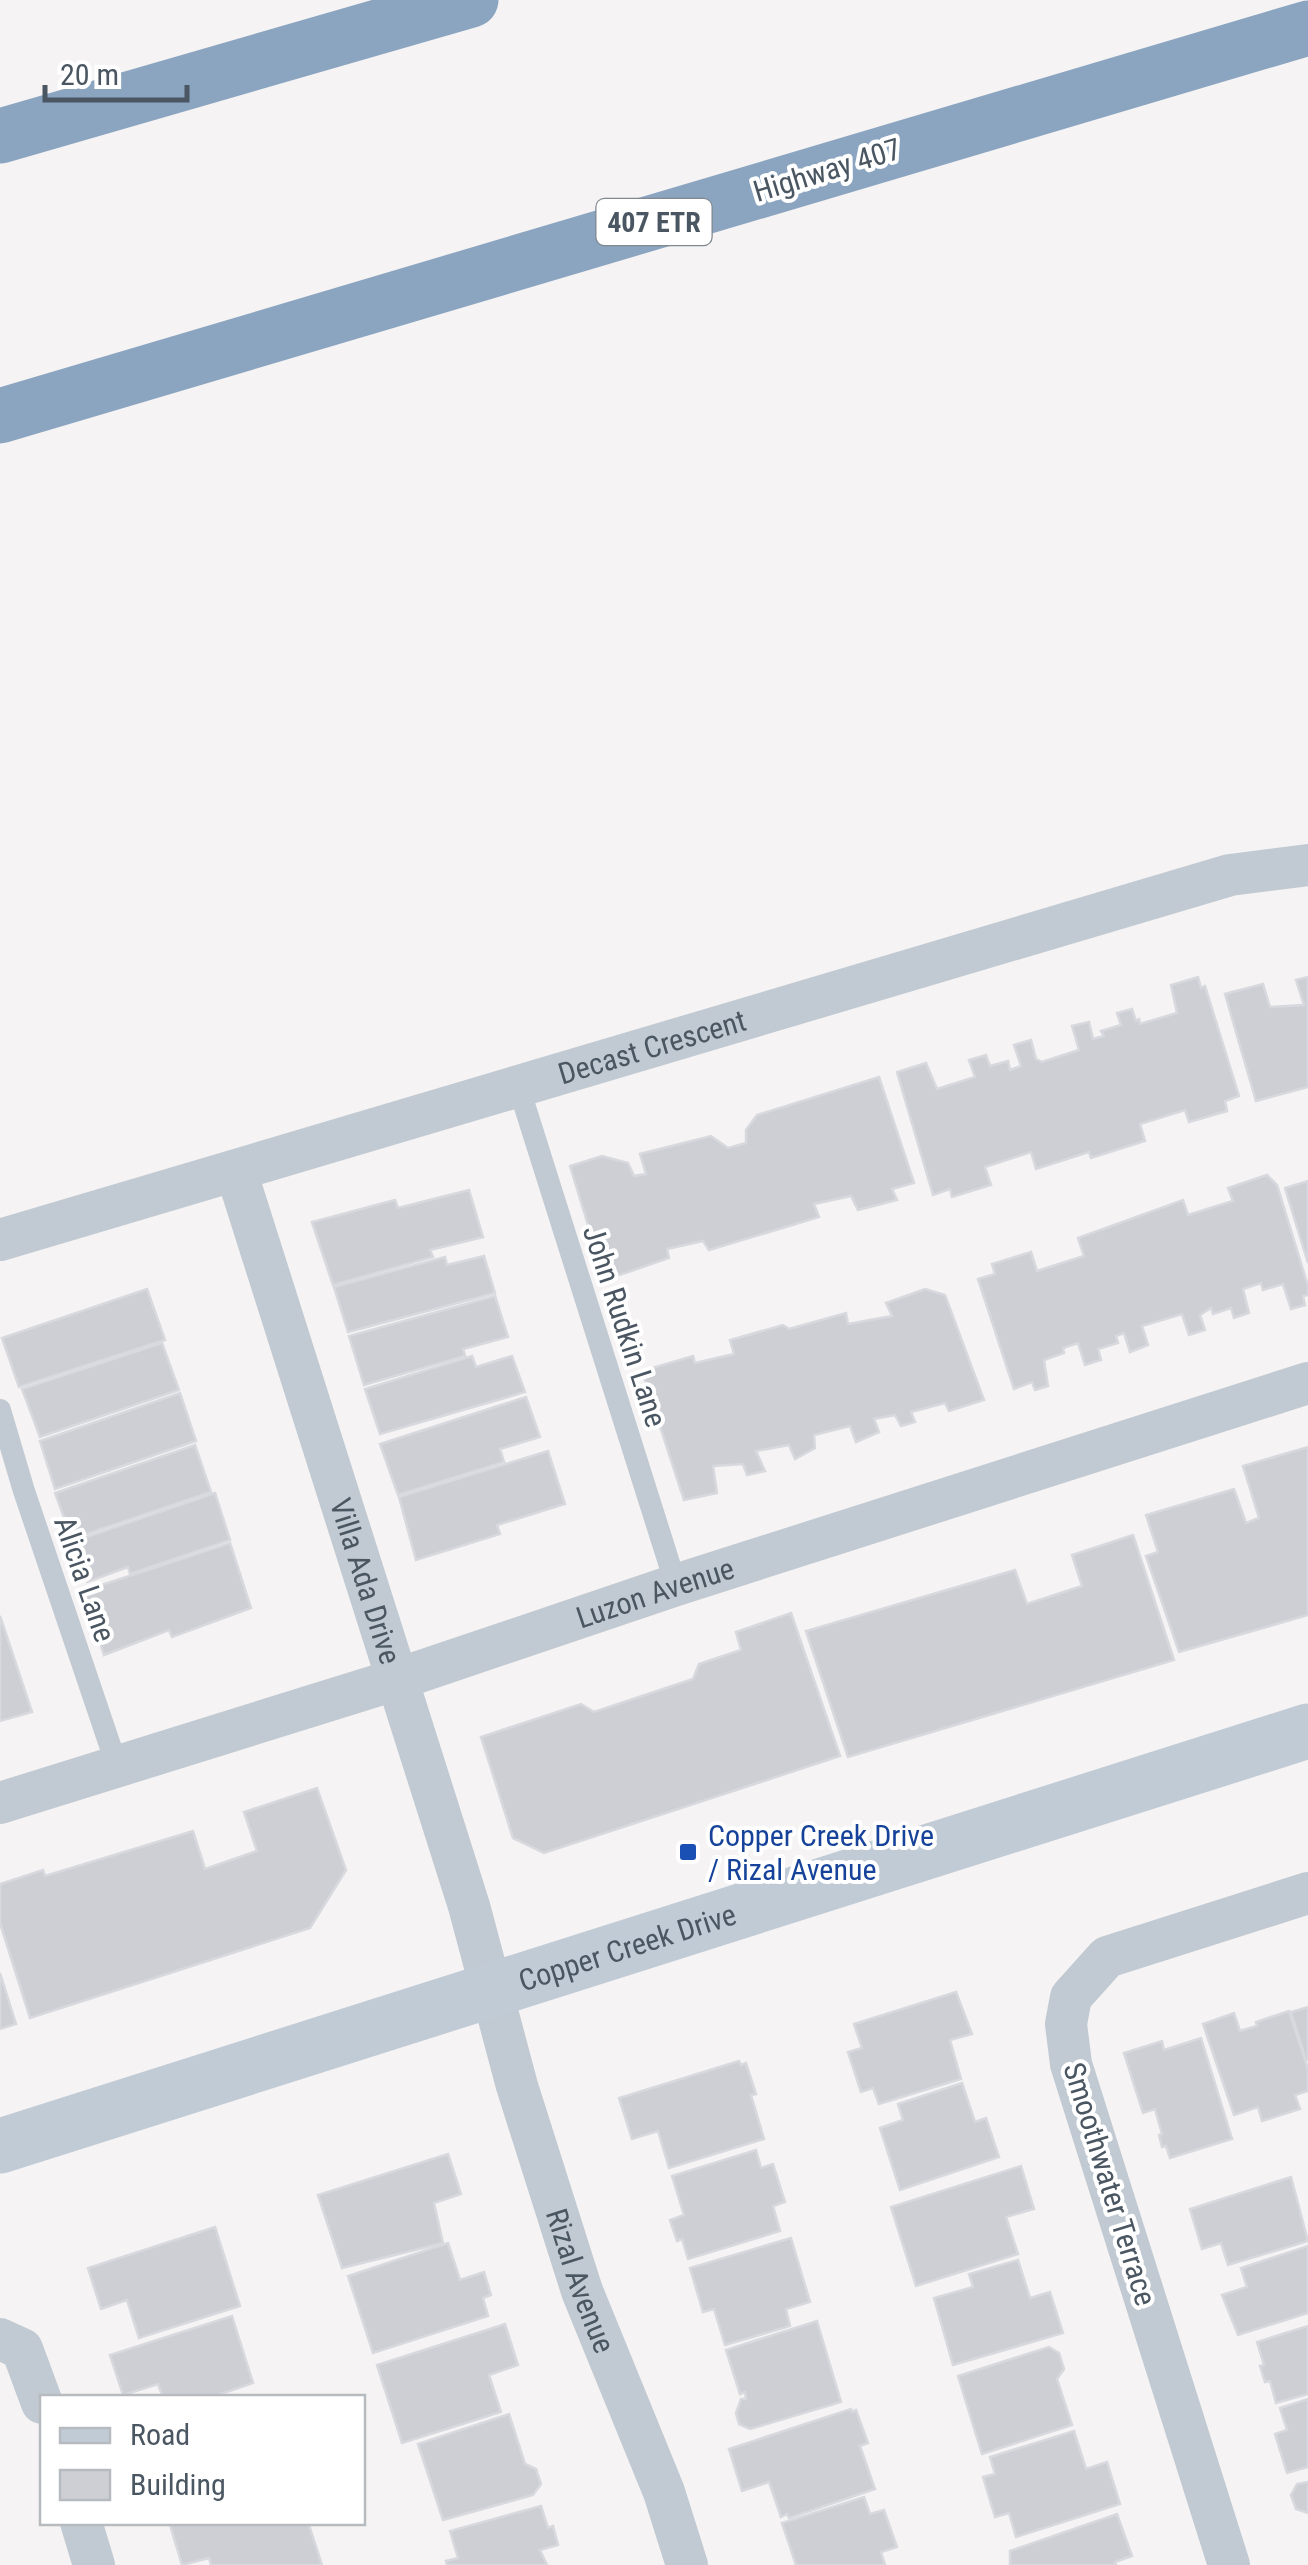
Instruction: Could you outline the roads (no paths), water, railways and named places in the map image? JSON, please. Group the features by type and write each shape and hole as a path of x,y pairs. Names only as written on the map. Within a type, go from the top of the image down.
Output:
{"highway":[{"path":"0,136 472,0"},
{"name":"Highway 407","path":"0,416 1308,28"}],"street":[{"name":"Decast Crescent","path":"0,1240 1230,875 1308,865"},
{"name":"Villa Ada Drive","path":"236,1171 469,1906 490,1990"},
{"name":"Luzon Avenue","path":"0,1803 1308,1384"},
{"name":"Copper Creek Drive","path":"0,2146 1308,1730"},
{"name":"Smoothwater Terrace","path":"1230,2565 1071,2064 1066,2024 1071,1997 1106,1956 1308,1893"},
{"name":"Rizal Avenue","path":"490,1990 582,2290 664,2492 687,2565"},
{"path":"0,2338 22,2349 40,2398"},
{"path":"82,2525 94,2565"}],"lane":[{"name":"John Rudkin Lane","path":"518,1084 676,1585"},
{"name":"Alicia Lane","path":"0,1410 117,1766"}],"place":[{"name":"Copper Creek Drive / Rizal Avenue","path":"688,1852"}]}
